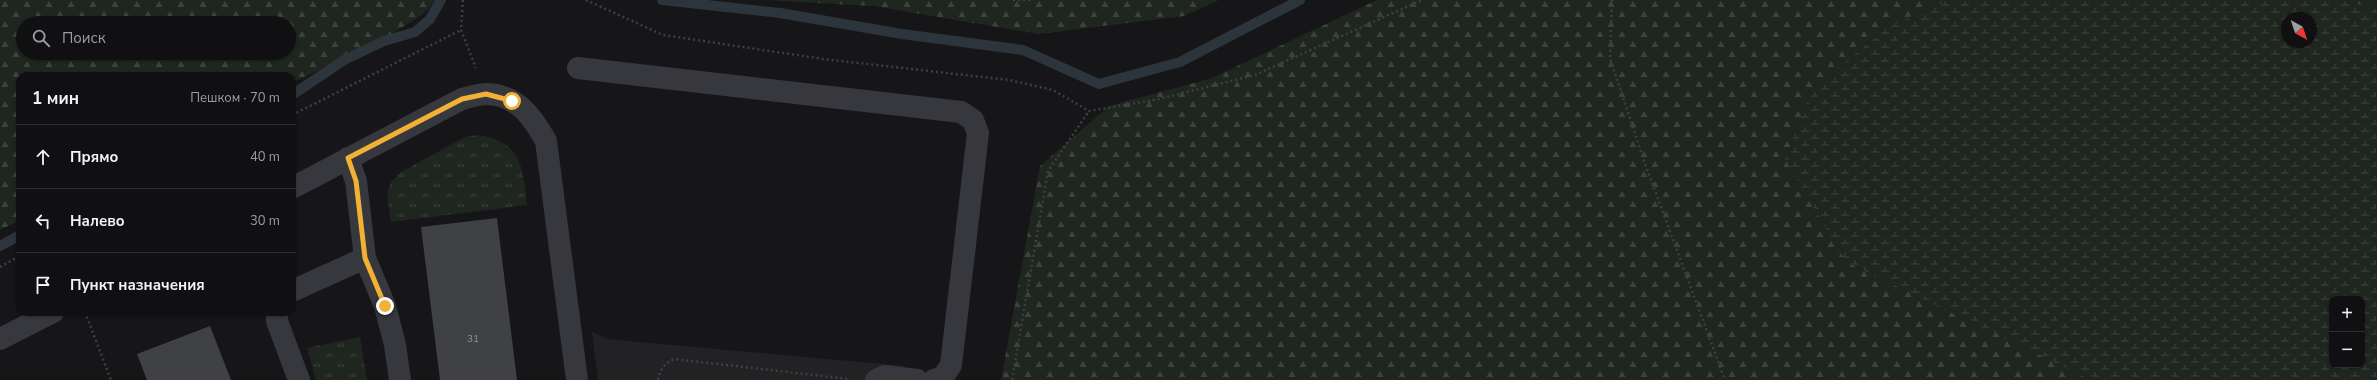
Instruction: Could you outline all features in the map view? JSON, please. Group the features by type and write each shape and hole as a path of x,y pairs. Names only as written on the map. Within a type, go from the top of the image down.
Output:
{"lane":[{"path":"578,68 961,112 973,120 978,133 951,365 943,377 934,380"},
{"path":"296,186 462,99 486,94 512,101 533,117 546,142 577,380"},
{"path":"348,158 356,181 365,258 385,306 395,345 400,380"},
{"path":"296,289 365,258"},
{"path":"0,339 45,316"},
{"path":"277,316 277,321 299,380"},
{"path":"876,380 885,376 917,380"}],"path":[{"path":"463,0 461,30 486,94"},
{"path":"586,0 663,35 823,59 1010,80 1053,90 1089,111 1159,98 1255,75 1422,0"},
{"path":"1013,0 1033,0"},
{"path":"1612,0 1610,58 1644,161 1725,380"},
{"path":"296,113 461,30"},
{"path":"1012,380 1048,171 1089,111"},
{"path":"0,267 16,258"},
{"path":"87,316 112,380"},
{"path":"658,380 665,363 674,359 855,380"}],"shaded area":[{"path":"592,332 607,339 904,366 903,380 598,380"}],"green space":[{"path":"0,0 435,0 428,9 414,20 394,32 371,45 296,81 296,72 16,72 16,222 0,230"},
{"path":"761,0 1219,0 1184,16 1039,34 873,6"},
{"path":"1377,0 1948,0 1888,27 1990,330 2091,380 1001,380 1040,166 1109,106 1212,78"},
{"path":"1948,0 2339,0 2377,9 2377,380 2091,380 1846,262 1785,159 1811,90 1888,27"},
{"path":"2339,0 2377,0 2377,9"},
{"path":"479,135 493,138 512,150 518,159 524,179 527,205 391,222 387,194 391,182 401,172 465,137"},
{"path":"360,337 367,380 316,380 307,348"}],"building":[{"path":"497,218 517,380 440,380 421,227"},
{"path":"210,326 231,380 147,380 137,354"}],"waterway":[{"path":"296,92 344,60 384,41 415,32 430,19 441,0"},
{"path":"662,0 780,13 902,34 1023,50 1099,84 1180,62 1300,0"},
{"path":"0,246 16,237"}],"route":[{"path":"385,306 365,258 356,181 348,158 462,99 486,94 512,101"}]}
